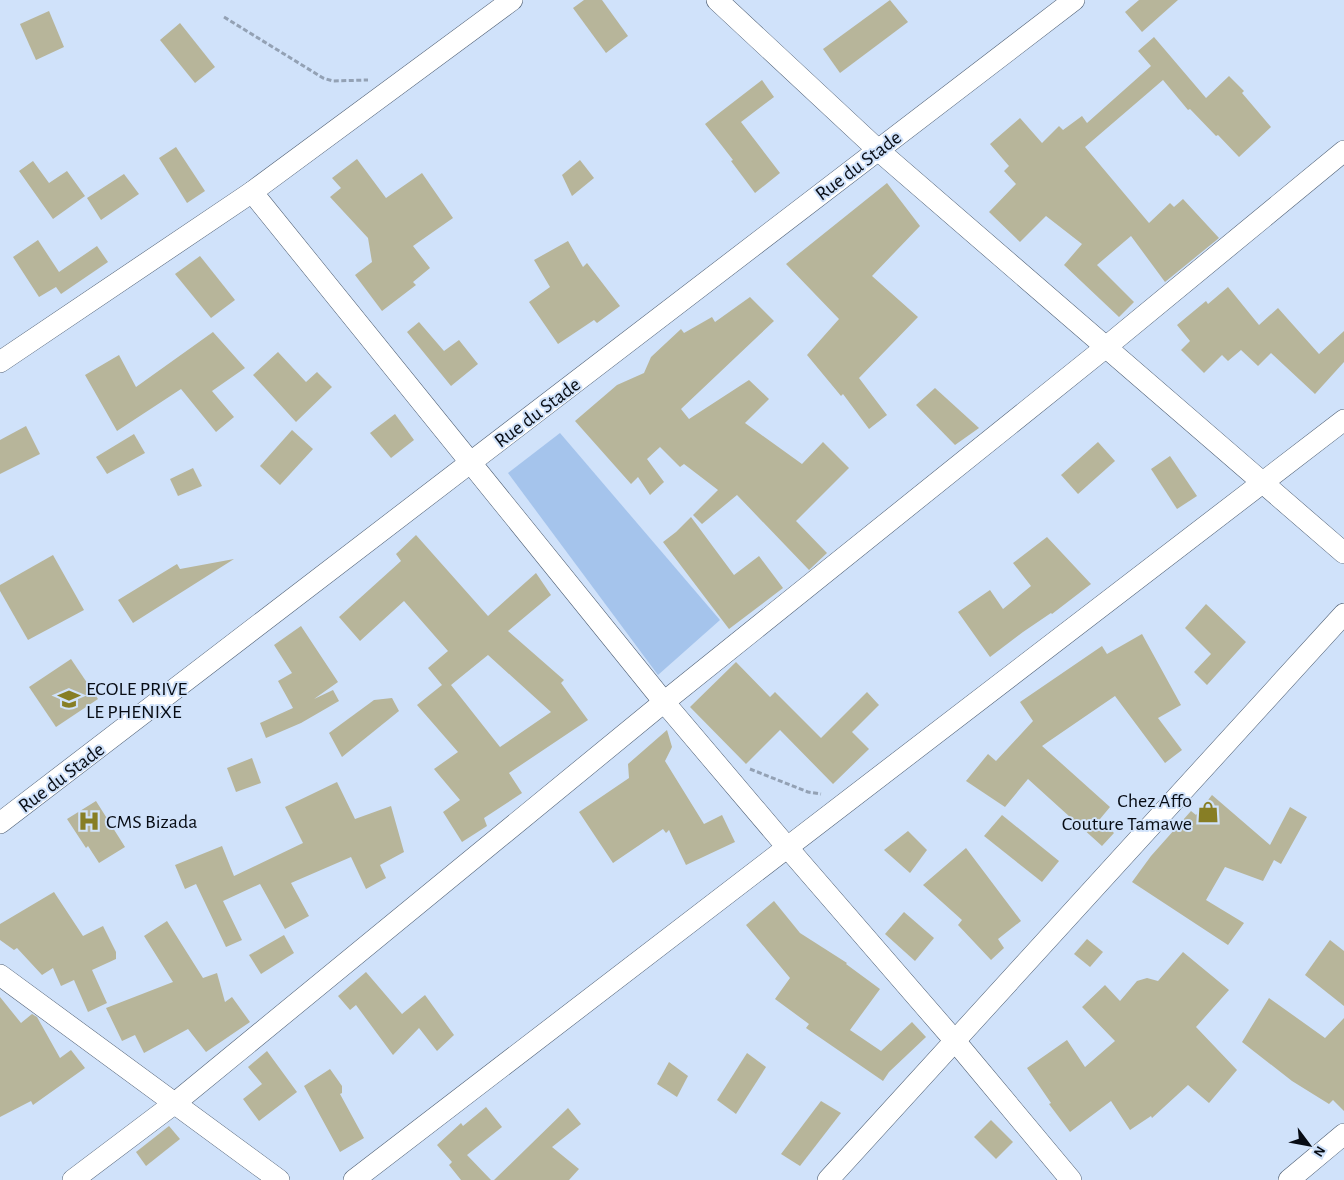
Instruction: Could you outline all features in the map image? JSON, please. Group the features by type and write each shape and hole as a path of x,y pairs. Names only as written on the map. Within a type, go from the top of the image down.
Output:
{"street":[{"path":"0,362 252,192 512,0"},
{"path":"717,0 878,150 1344,553"},
{"name":"Rue du Stade","path":"0,823 1074,0"},
{"path":"73,1180 175,1103 664,702 1106,347 1344,151"},
{"path":"252,192 664,702 955,1041 1071,1180"},
{"path":"354,1180 1344,420"},
{"path":"828,1180 1344,614"},
{"path":"0,975 279,1180"},
{"path":"1289,1180 1344,1134"}],"path":[{"path":"224,17 322,78 333,81 363,79 381,82 391,90"},
{"path":"750,769 808,792 824,794"}],"shaded area":[{"path":"560,433 720,620 658,675 508,473"}],"building":[{"path":"584,0 602,0 628,36 606,53 573,8"},
{"path":"890,0 908,22 840,73 823,49"},
{"path":"1139,0 1178,0 1142,32 1125,12"},
{"path":"49,11 64,47 36,60 20,24"},
{"path":"180,23 215,67 195,83 160,40"},
{"path":"1154,37 1206,98 1229,76 1244,91 1242,93 1271,127 1239,157 1190,109 1188,110 1163,80 1085,147 1149,223 1170,203 1174,207 1183,199 1219,238 1165,282 1131,236 1097,265 1134,302 1119,317 1064,265 1082,244 1046,216 1020,242 989,212 1016,184 1004,171 1009,166 990,144 1020,118 1042,143 1059,126 1063,130 1082,116 1087,123 1151,66 1138,51"},
{"path":"762,80 774,97 741,122 780,173 755,193 731,161 733,160 705,124"},
{"path":"176,147 205,191 187,203 159,158"},
{"path":"357,159 386,198 422,173 453,218 413,246 430,268 413,282 416,285 382,311 355,275 372,262 368,238 330,197 341,188 332,178"},
{"path":"580,160 594,178 572,196 562,175"},
{"path":"33,161 49,183 67,171 85,196 53,219 19,171"},
{"path":"124,174 139,194 101,220 87,198"},
{"path":"887,183 920,226 872,276 918,317 859,378 887,415 869,429 843,394 841,396 807,355 839,319 786,264"},
{"path":"38,240 59,272 97,246 108,262 61,294 56,287 39,297 13,257"},
{"path":"568,241 583,267 587,263 620,306 597,323 594,320 558,344 529,302 550,287 534,260"},
{"path":"200,256 235,300 211,318 175,274"},
{"path":"1228,287 1259,325 1278,308 1319,354 1344,331 1344,362 1315,394 1271,353 1258,366 1241,350 1228,361 1222,355 1204,373 1181,350 1190,341 1177,325 1206,301 1208,304"},
{"path":"750,297 774,321 681,409 689,419 749,380 769,399 745,423 802,464 823,442 849,468 796,521 827,553 809,570 737,495 702,524 693,515 718,490 684,464 680,467 660,447 647,459 664,482 650,495 638,477 631,484 575,421 617,385 644,373 651,357 681,329 684,333 712,317 715,322"},
{"path":"419,322 444,351 459,340 478,364 451,386 407,332"},
{"path":"213,332 245,368 212,391 234,417 216,432 181,389 117,431 85,375 119,355 136,387"},
{"path":"278,352 306,382 317,372 332,387 296,422 253,375"},
{"path":"935,388 979,428 955,445 916,405"},
{"path":"395,414 414,440 391,458 370,433"},
{"path":"26,426 40,454 0,474 0,440"},
{"path":"292,430 313,449 280,485 260,466"},
{"path":"134,434 145,453 107,474 96,457"},
{"path":"1098,442 1115,461 1078,494 1061,475"},
{"path":"1170,456 1197,496 1177,509 1151,469"},
{"path":"193,468 202,486 178,496 170,479"},
{"path":"691,517 734,575 759,556 783,588 729,629 663,542"},
{"path":"416,535 488,616 536,573 551,595 508,631 564,680 561,683 588,720 509,773 522,793 484,818 487,826 462,842 443,812 460,800 434,769 458,752 417,705 442,685 428,668 448,651 404,601 360,641 339,617 401,561 396,554","holes":["488,655 551,712 500,747 451,685"]},
{"path":"1047,537 1091,584 990,657 958,612 990,590 1003,609 1031,586 1013,563"},
{"path":"53,555 84,610 28,640 0,591 0,585"},
{"path":"234,559 133,623 118,600 177,564 180,569"},
{"path":"1206,604 1246,642 1207,685 1194,672 1211,654 1185,628"},
{"path":"301,626 338,682 314,699 333,690 339,701 301,723 266,738 260,723 293,708 278,681 292,673 274,645"},
{"path":"1142,634 1181,705 1158,718 1182,750 1165,763 1115,696 1042,746 1110,807 1100,819 1114,833 1102,846 1028,779 1005,807 966,781 988,754 996,761 1033,721 1020,702 1102,646 1107,654"},
{"path":"71,659 98,699 56,727 29,687"},
{"path":"736,662 770,697 775,692 821,738 867,692 879,705 852,732 869,749 833,784 780,730 746,764 690,707"},
{"path":"392,698 399,711 342,757 329,733 374,700"},
{"path":"667,730 672,747 665,761 704,824 722,815 735,842 686,865 669,830 666,833 663,829 613,863 579,812 629,778 628,764"},
{"path":"252,758 261,783 236,792 227,768"},
{"path":"337,782 355,819 391,806 404,852 380,865 386,878 366,889 351,857 291,883 309,916 285,929 260,884 223,901 242,940 226,947 196,884 185,889 175,865 222,846 234,876 303,843 285,807"},
{"path":"1212,795 1270,845 1290,807 1307,817 1281,864 1274,860 1263,881 1225,867 1206,900 1244,923 1228,945 1132,882 1151,856 1191,811 1196,815"},
{"path":"96,801 125,847 99,863 88,846 86,848 67,819"},
{"path":"1002,815 1059,861 1042,882 984,836"},
{"path":"908,831 927,850 910,873 884,850"},
{"path":"966,848 1021,921 998,939 1004,948 991,960 958,925 962,920 923,885"},
{"path":"54,892 83,936 103,926 116,952 116,959 92,970 107,1003 88,1012 74,980 61,986 53,968 42,975 17,948 14,950 0,940 0,924"},
{"path":"774,901 800,933 847,963 880,989 850,1030 881,1051 912,1022 926,1037 889,1072 883,1081 806,1028 809,1024 775,999 790,978 746,925"},
{"path":"904,912 934,938 915,961 885,934"},
{"path":"167,921 203,978 217,973 225,1002 232,997 250,1022 206,1052 188,1029 144,1053 135,1035 122,1041 106,1008 173,982 144,936"},
{"path":"284,935 294,953 261,974 249,955"},
{"path":"1087,939 1103,952 1090,967 1074,954"},
{"path":"1330,940 1344,951 1344,1006 1305,975"},
{"path":"1183,952 1229,990 1196,1027 1237,1070 1209,1103 1188,1085 1152,1118 1151,1116 1130,1130 1111,1101 1070,1132 1049,1104 1051,1103 1027,1068 1067,1040 1085,1067 1115,1041 1082,1007 1105,985 1120,1001 1137,981 1147,978 1158,981"},
{"path":"366,972 402,1014 425,995 454,1035 437,1051 419,1028 393,1055 356,1005 350,1010 338,996"},
{"path":"0,997 21,1023 32,1014 37,1017 60,1058 71,1050 85,1068 33,1105 31,1101 0,1117"},
{"path":"1269,998 1325,1038 1344,1018 1344,1111 1333,1100 1329,1104 1292,1081 1242,1042"},
{"path":"267,1051 297,1092 259,1121 243,1099 262,1084 248,1067"},
{"path":"747,1053 766,1067 736,1114 717,1100"},
{"path":"669,1062 688,1076 677,1097 657,1084"},
{"path":"330,1069 342,1086 342,1093 340,1094 364,1138 340,1152 304,1086"},
{"path":"821,1101 841,1113 800,1166 781,1154"},
{"path":"486,1107 502,1127 467,1155 491,1180 461,1180 449,1165 452,1162 437,1145 461,1123 463,1126"},
{"path":"568,1108 581,1124 552,1147 579,1169 569,1180 494,1180"},
{"path":"991,1120 1013,1142 996,1159 974,1137"},
{"path":"169,1126 180,1139 146,1166 136,1152"}],"place":[{"name":"ECOLE PRIVE LE PHENIXE","path":"69,699"},
{"name":"Chez Affo Couture Tamawe","path":"1208,812"},
{"name":"CMS Bizada","path":"89,821"}]}
